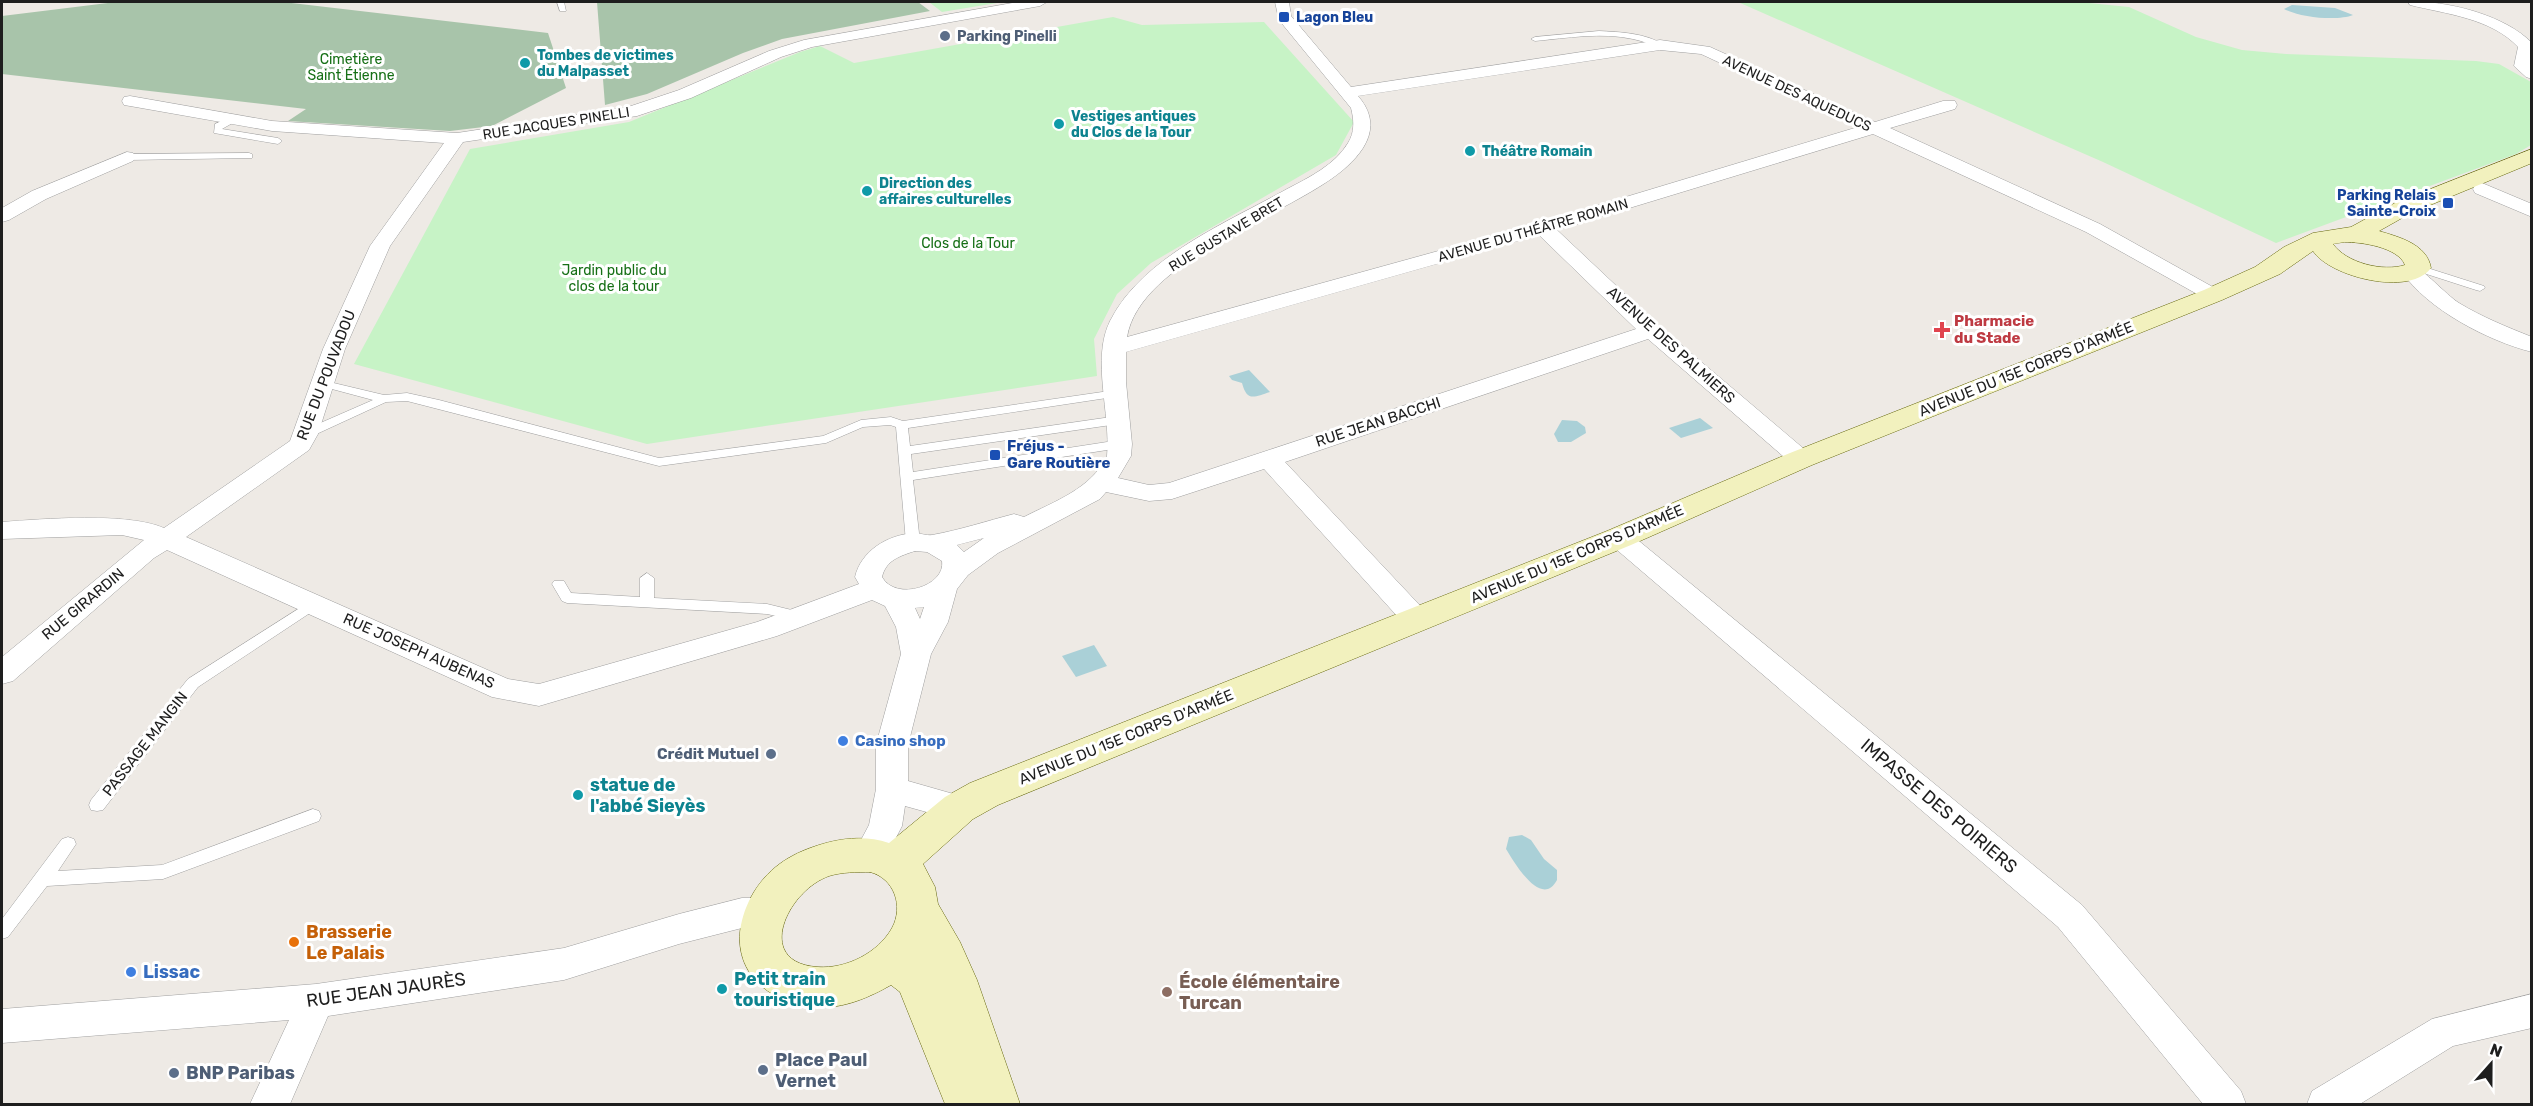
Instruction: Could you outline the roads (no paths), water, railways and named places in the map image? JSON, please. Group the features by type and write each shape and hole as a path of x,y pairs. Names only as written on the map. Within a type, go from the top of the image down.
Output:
{"main road":[{"path":"2356,234 2403,208 2532,155"},
{"path":"2399,246 2396,233 2402,222 2532,167"},
{"name":"AVENUE DU 15E CORPS D'ARMÉE","path":"882,859 984,794 1619,538 1802,459 2213,295 2273,268 2292,252 2322,238 2330,235 2356,234"},
{"path":"2322,238 2320,243 2322,249 2340,262 2374,273 2403,274 2415,270 2418,262 2399,246 2356,234"},
{"name":"AVENUE DU 15E CORPS D'ARMÉE","path":"2273,268 2317,262 2340,262"},
{"path":"920,910 912,936 893,960 869,976 842,986 809,987 782,978 764,958 759,934 763,913 781,887 807,867 838,856 882,859 914,883 920,910 950,965 996,1104"},
{"path":"893,960 917,979 969,1104"}],"street":[{"name":"RUE JACQUES PINELLI","path":"130,101 272,126 456,138 631,112 685,94 775,54 809,43 1040,2"},
{"name":"RUE GUSTAVE BRET","path":"1050,513 888,550 871,564 868,581 884,594 927,596 989,547 1091,493 1103,483 1119,456 1114,348 1120,322 1135,298 1158,274 1193,251 1317,180 1351,153 1360,137 1364,122 1359,107 1349,92 1284,18 1282,2"},
{"path":"2415,2 2487,21 2513,33 2526,46 2522,66 2532,74"},
{"name":"AVENUE DES AQUEDUCS","path":"1349,92 1660,45 1685,46 1704,50 2093,228 2213,295"},
{"name":"AVENUE DU THÉÂTRE ROMAIN","path":"1114,348 1543,228 1949,105"},
{"name":"RUE DU POUVADOU","path":"167,538 300,445 306,434 321,383 380,246 456,138"},
{"path":"2,216 39,195 127,157"},
{"path":"2482,189 2532,211"},
{"name":"AVENUE DES PALMIERS","path":"1543,228 1651,330 1802,459"},
{"path":"2415,270 2426,288 2453,311 2532,345"},
{"name":"RUE JEAN BACCHI","path":"1103,483 1149,493 1161,493 1651,330"},
{"path":"1268,458 1417,620"},
{"name":"RUE JOSEPH AUBENAS","path":"2,530 122,527 146,530 503,689 539,695 767,629 799,616 884,594"},
{"name":"RUE GIRARDIN","path":"2,673 144,552 167,538"},
{"name":"IMPASSE DES POIRIERS","path":"1619,538 2070,916 2227,1104"},
{"path":"882,859 892,789 892,745 916,654 934,622 956,560 950,552 924,543"},
{"path":"884,594 910,627 916,654"},
{"path":"892,789 959,808"},
{"name":"RUE JEAN JAURÈS","path":"2,1026 316,1001 564,964 689,926 742,913 763,913"},
{"path":"270,1104 316,1001"},
{"path":"2326,1104 2445,1031 2532,1011"}],"lane":[{"path":"1535,39 1616,35 1649,40 1660,45"},
{"path":"233,119 218,126 217,131 278,141"},
{"path":"127,157 249,156"},
{"path":"2415,270 2480,288"},
{"path":"321,383 384,399"},
{"path":"306,434 384,399 407,397 659,462 826,439 861,424 896,423 1116,394"},
{"path":"896,423 904,451 906,477 924,543"},
{"path":"904,451 1119,432"},
{"path":"906,477 1119,432"},
{"path":"647,578 647,602"},
{"path":"558,584 567,598 767,609 799,616"},
{"name":"PASSAGE MANGIN","path":"97,805 192,683 314,604"},
{"path":"41,879 164,872 314,816"},
{"path":"2,932 68,844"}],"water":[{"path":"2292,5 2335,8 2353,15 2320,18 2300,15 2284,9"},
{"path":"1249,370 1270,392 1249,396 1242,383 1232,380 1229,376"},
{"path":"1700,418 1713,428 1681,438 1669,428"},
{"path":"1562,420 1577,421 1585,427 1586,433 1571,442 1558,442 1554,434"},
{"path":"1094,645 1107,666 1076,677 1062,656"},
{"path":"1522,835 1531,840 1544,859 1557,870 1557,880 1551,888 1543,889 1528,880 1506,849 1509,837"}],"place":[{"name":"Lagon Bleu","path":"1284,17"},
{"name":"Parking Pinelli","path":"945,36"},
{"name":"Tombes de victimes du Malpasset","path":"525,63"},
{"name":"Vestiges antiques du Clos de la Tour","path":"1059,124"},
{"name":"Théâtre Romain","path":"1470,151"},
{"name":"Direction des affaires culturelles","path":"867,191"},
{"name":"Parking Relais Sainte-Croix","path":"2448,203"},
{"name":"Pharmacie du Stade","path":"1942,330"},
{"name":"Fréjus - Gare Routière","path":"995,455"},
{"name":"Casino shop","path":"843,741"},
{"name":"Crédit Mutuel","path":"771,754"},
{"name":"statue de l'abbé Sieyès","path":"578,795"},
{"name":"Brasserie Le Palais","path":"294,942"},
{"name":"Lissac","path":"131,972"},
{"name":"Petit train touristique","path":"722,989"},
{"name":"École élémentaire Turcan","path":"1167,992"},
{"name":"Place Paul Vernet","path":"763,1070"},
{"name":"BNP Paribas","path":"174,1073"}],"park label":[{"name":"Cimetière Saint Étienne","path":"351,68"},
{"name":"Clos de la Tour","path":"968,243"},
{"name":"Jardin public du clos de la tour","path":"614,278"}]}
